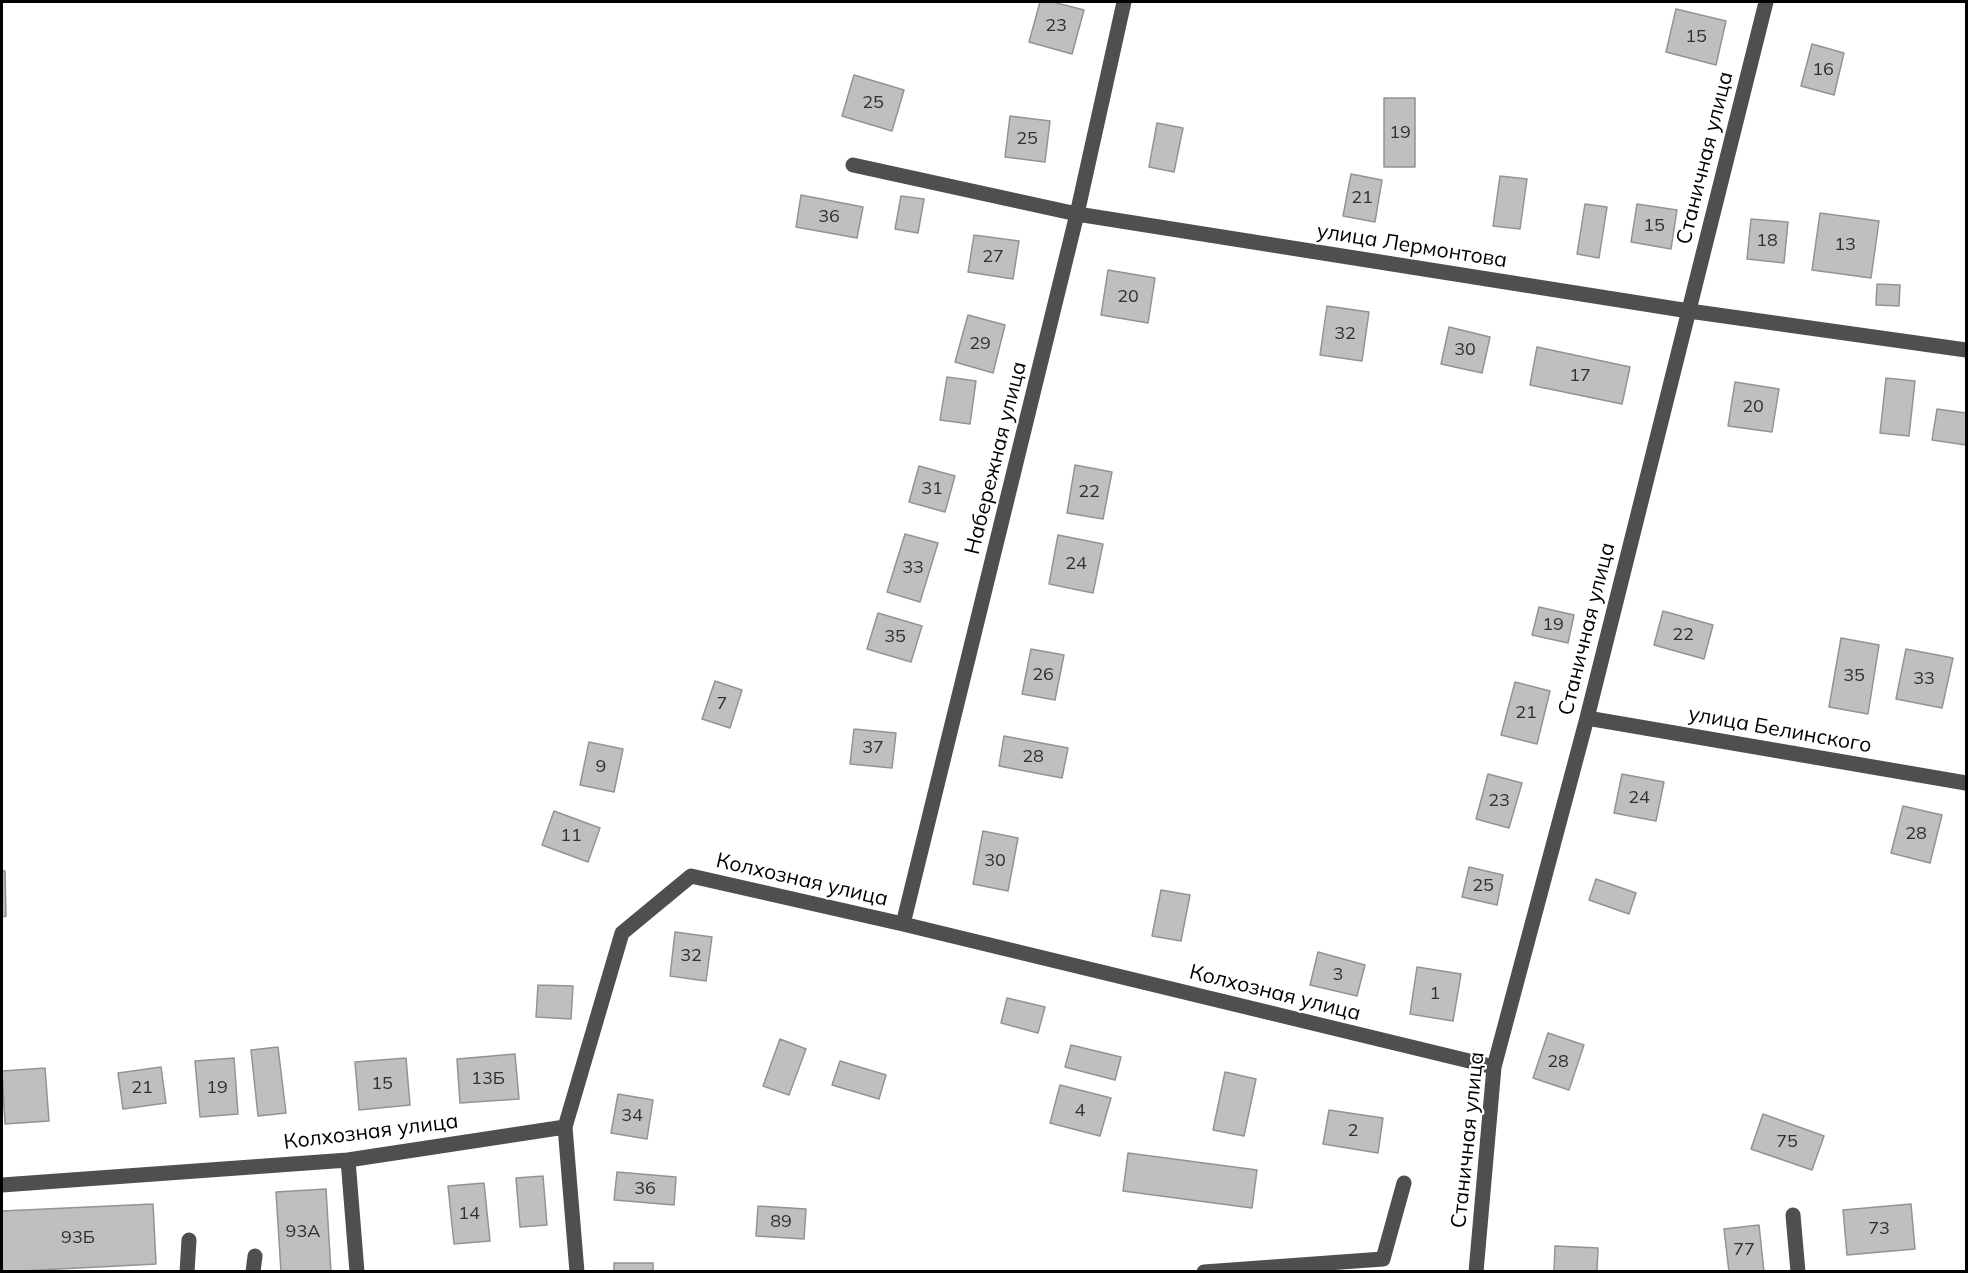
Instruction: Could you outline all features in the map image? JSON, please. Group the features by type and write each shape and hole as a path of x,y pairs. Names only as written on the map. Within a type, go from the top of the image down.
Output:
{"street":[{"name":"Набережная улица","path":"903,924 1077,214 1124,2"},
{"name":"Станичная улица","path":"1476,1272 1494,1067 1587,718 1766,2"},
{"name":"улица Лермонтова","path":"853,165 1077,214 1689,311 1966,350"},
{"name":"улица Белинского","path":"1587,718 1966,783"},
{"name":"Колхозная улица","path":"2,1185 348,1160 565,1127 622,933 691,876 903,924 1494,1067"},
{"path":"565,1127 577,1272"},
{"path":"348,1160 357,1272"},
{"path":"1204,1272 1383,1259 1404,1183"},
{"path":"1793,1215 1798,1272"},
{"path":"187,1272 189,1240"}],"building":[{"path":"1040,2 1053,2 1084,10 1072,54 1029,42"},
{"path":"1676,9 1726,21 1716,65 1666,52"},
{"path":"1812,44 1844,53 1834,95 1801,86"},
{"path":"854,75 904,90 892,131 842,116"},
{"path":"1384,98 1415,98 1415,167 1384,167"},
{"path":"1010,116 1050,121 1045,162 1005,157"},
{"path":"1157,123 1183,128 1174,172 1149,167"},
{"path":"1351,174 1382,180 1375,222 1343,216"},
{"path":"1500,176 1527,179 1520,229 1493,226"},
{"path":"801,195 863,207 857,238 796,227"},
{"path":"901,196 924,199 918,233 895,229"},
{"path":"1585,204 1607,207 1599,258 1577,254"},
{"path":"1637,204 1677,210 1671,249 1631,242"},
{"path":"1820,213 1879,221 1871,278 1812,270"},
{"path":"1751,219 1788,222 1784,263 1747,259"},
{"path":"974,235 1019,241 1013,279 968,272"},
{"path":"1108,270 1155,278 1148,323 1101,315"},
{"path":"1877,284 1900,285 1899,306 1876,305"},
{"path":"1327,306 1369,312 1362,361 1320,355"},
{"path":"968,315 1005,325 993,373 955,362"},
{"path":"1449,327 1490,337 1482,373 1441,364"},
{"path":"1537,347 1630,367 1622,404 1530,385"},
{"path":"947,377 976,381 970,424 940,420"},
{"path":"1886,378 1915,381 1909,436 1880,433"},
{"path":"1735,382 1779,389 1772,432 1728,426"},
{"path":"1937,409 1966,413 1966,445 1932,440"},
{"path":"1075,465 1112,472 1103,519 1067,513"},
{"path":"919,466 955,476 945,512 909,502"},
{"path":"905,534 938,543 920,602 887,592"},
{"path":"1058,535 1103,544 1093,593 1049,584"},
{"path":"1539,607 1574,615 1568,643 1532,635"},
{"path":"1663,611 1713,625 1704,659 1654,645"},
{"path":"878,613 922,626 911,662 867,649"},
{"path":"1841,638 1879,645 1868,714 1829,707"},
{"path":"1031,649 1064,655 1055,700 1022,694"},
{"path":"1906,649 1953,658 1942,708 1896,699"},
{"path":"715,681 742,690 730,728 702,719"},
{"path":"1515,682 1550,691 1537,744 1501,735"},
{"path":"854,729 896,733 892,768 850,764"},
{"path":"1004,736 1068,748 1062,778 999,766"},
{"path":"589,742 623,749 614,792 580,785"},
{"path":"1488,774 1522,783 1509,828 1476,819"},
{"path":"1622,774 1664,782 1656,821 1614,813"},
{"path":"1903,806 1942,815 1930,863 1891,853"},
{"path":"554,811 600,828 588,862 542,845"},
{"path":"983,831 1018,838 1008,891 973,884"},
{"path":"1469,867 1503,875 1497,905 1462,897"},
{"path":"2,871 5,871 6,916 2,917"},
{"path":"1596,879 1636,893 1629,914 1589,900"},
{"path":"1161,890 1190,895 1181,941 1152,936"},
{"path":"675,932 712,937 706,981 670,976"},
{"path":"1318,952 1365,965 1357,996 1310,985"},
{"path":"1417,967 1461,974 1453,1021 1410,1014"},
{"path":"538,985 573,986 571,1019 536,1017"},
{"path":"1007,998 1045,1007 1038,1033 1001,1023"},
{"path":"1548,1033 1584,1045 1569,1090 1533,1078"},
{"path":"780,1039 806,1049 789,1095 763,1086"},
{"path":"1071,1045 1121,1057 1115,1080 1065,1067"},
{"path":"278,1047 286,1113 258,1116 251,1050"},
{"path":"515,1054 519,1099 460,1103 457,1059"},
{"path":"234,1058 238,1114 200,1117 195,1061"},
{"path":"406,1058 410,1105 359,1110 355,1062"},
{"path":"840,1061 886,1075 879,1099 832,1085"},
{"path":"161,1067 166,1103 123,1109 118,1073"},
{"path":"45,1068 49,1121 5,1124 2,1071"},
{"path":"1225,1072 1256,1079 1244,1136 1213,1130"},
{"path":"1060,1085 1111,1098 1100,1136 1050,1123"},
{"path":"618,1094 653,1100 647,1139 611,1133"},
{"path":"1329,1110 1383,1118 1378,1153 1323,1144"},
{"path":"1763,1114 1824,1136 1812,1170 1751,1149"},
{"path":"1128,1153 1257,1170 1252,1208 1123,1191"},
{"path":"617,1172 676,1177 674,1205 614,1200"},
{"path":"543,1176 547,1225 520,1227 516,1178"},
{"path":"484,1183 490,1241 454,1244 448,1186"},
{"path":"326,1189 331,1272 281,1272 276,1192"},
{"path":"153,1204 156,1264 2,1272 2,1211"},
{"path":"1911,1204 1915,1249 1847,1255 1843,1210"},
{"path":"758,1206 806,1209 804,1239 756,1236"},
{"path":"1759,1225 1764,1272 1729,1272 1724,1229"},
{"path":"1555,1246 1598,1248 1597,1272 1554,1272"},
{"path":"614,1263 653,1263 653,1272 614,1272"}]}
